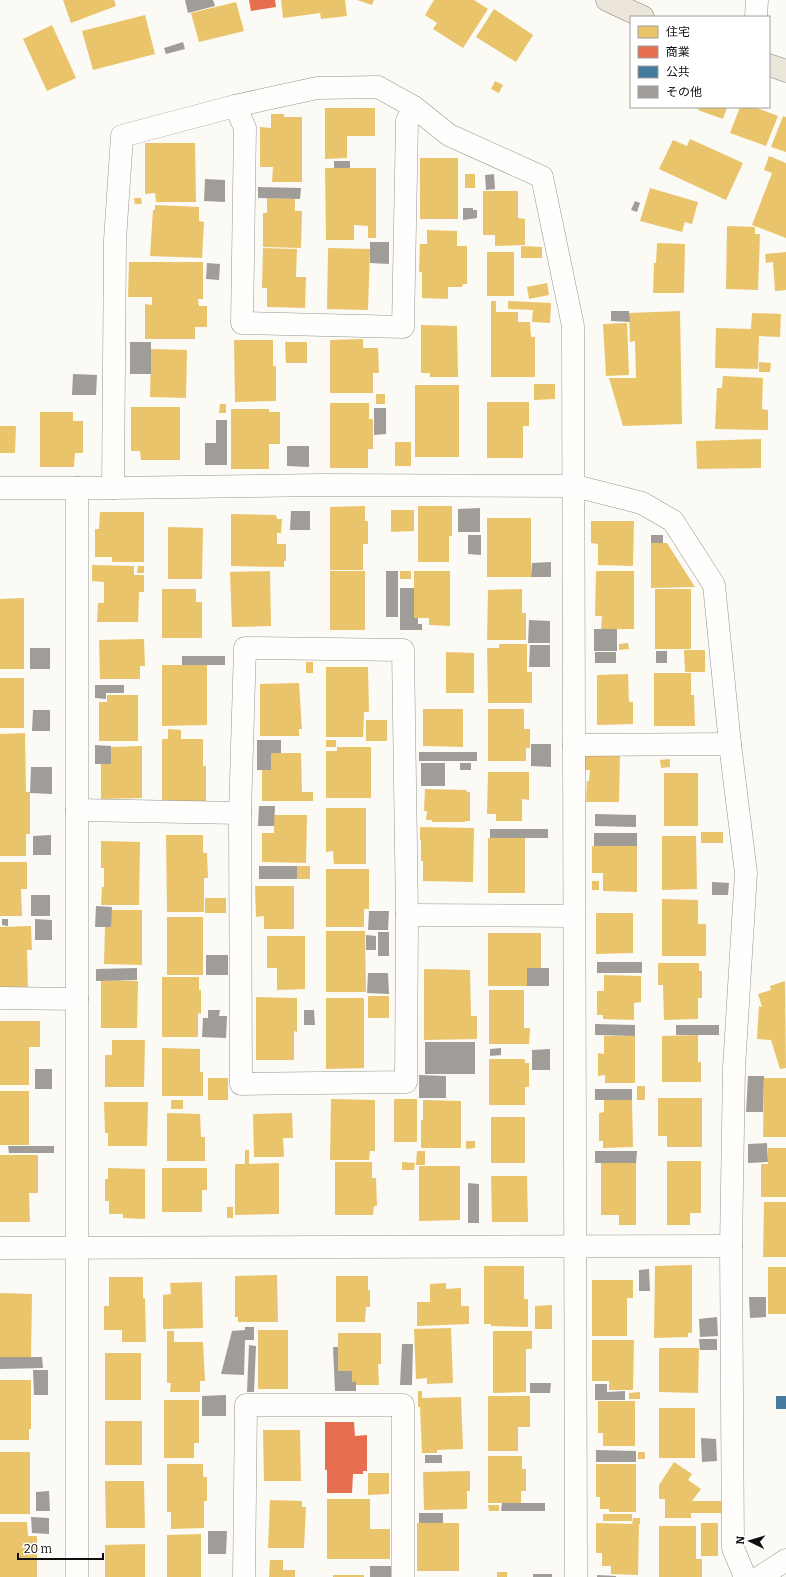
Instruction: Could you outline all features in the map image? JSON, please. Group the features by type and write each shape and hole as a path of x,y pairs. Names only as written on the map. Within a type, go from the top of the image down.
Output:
{"main road":[{"path":"607,0 641,16"},
{"path":"770,65 786,71"}],"street":[{"path":"756,16 757,0"},
{"path":"113,488 115,240 122,136 235,106 317,88 378,87 414,108 449,135 542,177 573,326 574,1246 576,1577"},
{"path":"235,106 245,128 242,324 403,327 407,121 414,108"},
{"path":"0,488 322,485 574,486 642,504 673,521 714,585 730,744 746,874 734,1068 731,1246 733,1548 745,1577"},
{"path":"77,488 77,1577"},
{"path":"245,648 403,650 407,915 406,1082 241,1084 240,813 245,648"},
{"path":"574,745 730,744"},
{"path":"77,810 240,813"},
{"path":"407,915 574,916"},
{"path":"0,998 77,998"},
{"path":"0,1248 731,1246"},
{"path":"244,1577 246,1405 403,1405 403,1577"},
{"path":"760,1577 786,1560"}],"building: 住宅":[{"path":"63,0 114,0 116,6 71,23"},
{"path":"281,0 345,0 347,16 321,19 320,13 283,18"},
{"path":"357,0 374,0 372,5"},
{"path":"434,0 474,0 488,9 463,48 433,29 437,23 425,15"},
{"path":"236,2 244,31 199,42 191,13"},
{"path":"494,9 533,35 516,62 476,37"},
{"path":"145,15 155,54 93,70 82,31"},
{"path":"52,25 76,78 47,91 23,39"},
{"path":"495,81 503,85 499,93 491,89"},
{"path":"325,108 375,108 375,136 347,136 347,158 325,159"},
{"path":"699,108 727,108 723,119 698,110"},
{"path":"740,108 757,108 778,116 766,146 730,133"},
{"path":"271,114 284,114 284,117 302,117 302,182 272,182 273,167 260,167 260,127 271,128"},
{"path":"783,116 786,117 786,152 771,147"},
{"path":"690,139 743,163 726,200 659,169 673,140 687,146"},
{"path":"145,143 195,143 196,202 156,202 155,193 145,194"},
{"path":"769,156 786,163 786,238 752,225 772,173 764,170"},
{"path":"420,158 458,158 458,219 420,219"},
{"path":"325,168 376,168 376,238 368,238 368,226 354,225 354,240 326,240"},
{"path":"465,174 475,174 475,188 465,188"},
{"path":"650,188 698,202 692,224 685,222 682,232 640,221"},
{"path":"483,191 518,191 518,218 525,219 525,245 495,246 495,235 483,235"},
{"path":"134,198 141,198 142,204 135,204"},
{"path":"267,198 295,199 295,211 302,211 301,248 263,247 263,213 267,213"},
{"path":"155,205 199,207 199,221 204,222 202,258 150,256 153,210 155,210"},
{"path":"727,226 755,227 755,234 760,234 758,290 726,289"},
{"path":"427,230 457,231 457,246 467,246 467,284 463,284 462,287 448,287 448,299 422,298 422,272 419,272 420,244 427,244"},
{"path":"657,243 685,244 684,293 653,293 654,263 656,263"},
{"path":"521,246 542,247 542,258 521,258"},
{"path":"263,248 297,249 296,277 306,277 305,308 267,307 267,288 262,288"},
{"path":"328,248 370,249 368,310 327,309"},
{"path":"487,252 514,252 514,296 487,296"},
{"path":"786,252 786,290 775,291 773,262 766,263 765,254"},
{"path":"129,262 203,262 203,299 198,299 199,306 207,306 207,327 195,327 195,339 145,339 145,304 152,305 152,297 128,297"},
{"path":"547,283 549,295 529,299 527,287"},
{"path":"491,301 496,301 496,312 518,312 518,322 530,322 531,337 535,337 535,377 491,377"},
{"path":"508,301 551,303 550,323 532,322 533,310 508,309"},
{"path":"680,311 682,424 623,426 609,378 636,378 635,341 630,342 629,313"},
{"path":"752,313 781,314 780,337 759,336 758,369 715,368 716,328 751,329"},
{"path":"627,323 629,375 606,376 603,324"},
{"path":"421,325 457,326 458,377 430,377 430,373 421,373"},
{"path":"363,339 363,348 378,348 379,373 373,373 373,393 330,393 330,340"},
{"path":"234,340 273,340 273,366 276,366 276,401 235,402"},
{"path":"285,342 307,342 307,363 286,363"},
{"path":"151,349 187,350 186,398 150,397"},
{"path":"759,362 771,363 770,372 759,372"},
{"path":"723,376 763,378 762,409 768,410 768,430 715,429 717,388 722,388"},
{"path":"534,384 555,384 555,399 534,400"},
{"path":"415,385 459,385 459,457 415,457"},
{"path":"376,394 385,394 385,404 376,404"},
{"path":"487,402 529,402 529,426 523,426 523,458 487,458"},
{"path":"330,403 369,403 369,419 373,419 373,449 368,449 368,468 330,468"},
{"path":"220,404 226,404 226,413 219,413"},
{"path":"131,407 180,407 180,460 141,460 140,451 131,451"},
{"path":"231,409 269,409 269,412 280,412 280,444 269,444 269,469 231,469"},
{"path":"40,412 73,412 73,421 83,421 83,453 75,453 74,467 40,467"},
{"path":"0,426 16,426 15,453 0,453"},
{"path":"761,439 761,468 697,469 696,441"},
{"path":"395,442 411,442 411,466 395,466"},
{"path":"365,506 365,521 368,521 368,544 363,544 363,570 330,570 330,507"},
{"path":"418,506 452,506 452,536 449,536 449,562 418,562"},
{"path":"391,510 414,510 414,531 391,532"},
{"path":"100,512 144,512 144,562 112,562 112,557 95,557 95,529 99,529"},
{"path":"231,514 276,515 277,519 282,519 281,533 277,533 277,544 286,544 286,561 284,561 284,567 231,566"},
{"path":"487,518 531,518 531,577 487,577"},
{"path":"591,521 634,521 633,566 598,565 598,544 591,543"},
{"path":"168,527 203,528 202,579 168,579"},
{"path":"651,543 667,543 695,587 651,588"},
{"path":"92,565 134,566 134,575 144,575 144,592 139,592 138,622 97,622 98,603 104,603 104,582 92,581"},
{"path":"138,566 144,566 144,573 137,573"},
{"path":"270,571 271,626 232,627 230,572"},
{"path":"330,571 365,571 365,630 330,630"},
{"path":"400,571 411,571 411,579 400,579"},
{"path":"414,571 450,571 450,626 429,625 429,618 414,618"},
{"path":"596,571 634,571 634,629 601,629 602,616 595,616"},
{"path":"162,589 196,589 196,602 202,602 202,638 162,638"},
{"path":"522,589 522,613 526,613 526,640 487,640 488,590"},
{"path":"655,589 691,589 691,649 655,649"},
{"path":"24,598 24,669 0,669 0,599"},
{"path":"144,639 145,666 140,666 140,679 100,679 99,640"},
{"path":"628,643 629,649 619,650 619,644"},
{"path":"499,644 527,644 527,672 532,672 532,703 488,703 487,648 499,648"},
{"path":"684,650 705,650 705,672 685,672"},
{"path":"446,652 474,653 474,693 446,693"},
{"path":"306,662 313,662 313,673 306,673"},
{"path":"162,665 207,665 207,725 162,726"},
{"path":"326,667 368,667 369,712 364,712 363,737 326,737"},
{"path":"654,673 691,673 691,695 694,695 695,726 654,726"},
{"path":"628,674 629,702 633,702 633,724 597,725 597,675"},
{"path":"0,678 24,678 24,728 0,728"},
{"path":"299,683 302,729 299,729 299,736 260,736 260,684"},
{"path":"107,695 138,695 138,741 99,741 99,702 107,702"},
{"path":"423,709 463,709 463,747 423,746"},
{"path":"488,709 524,709 524,729 530,729 530,748 526,748 526,761 488,761"},
{"path":"366,720 387,720 387,741 366,741"},
{"path":"168,729 181,730 181,739 203,739 203,766 206,766 206,804 162,804 162,739 168,739"},
{"path":"25,733 26,792 30,792 30,834 26,834 26,856 0,856 0,734"},
{"path":"326,740 336,740 336,747 326,747"},
{"path":"142,746 142,798 101,799 101,764 111,764 111,747"},
{"path":"337,747 371,747 371,798 326,798 326,751 337,751"},
{"path":"585,752 620,753 619,802 586,802 587,781 589,781 590,770 584,770"},
{"path":"271,753 301,753 302,792 313,792 313,801 262,801 262,770 271,770"},
{"path":"670,759 670,767 661,768 660,760"},
{"path":"488,772 529,772 529,800 522,799 522,821 496,821 496,814 487,814"},
{"path":"664,773 698,773 698,826 664,826"},
{"path":"425,789 466,790 467,792 470,792 470,821 432,822 432,820 426,820 427,811 424,811"},
{"path":"326,808 366,808 366,864 334,864 333,851 326,852"},
{"path":"274,815 307,815 306,863 262,862 262,833 274,833"},
{"path":"420,827 474,828 473,882 423,881"},
{"path":"701,832 723,832 723,843 701,843"},
{"path":"166,835 203,835 203,853 207,853 208,878 204,878 204,912 167,912"},
{"path":"662,836 696,836 697,889 662,890"},
{"path":"488,838 525,838 525,893 488,893"},
{"path":"101,841 140,842 139,905 101,905 102,887 104,887 104,868 101,868"},
{"path":"592,846 637,846 637,892 603,891 603,873 592,873"},
{"path":"0,862 27,862 27,889 21,889 22,916 0,916"},
{"path":"297,866 310,866 310,879 297,879"},
{"path":"326,869 369,869 369,909 364,909 364,927 326,927"},
{"path":"592,881 599,881 599,890 592,890"},
{"path":"255,886 294,886 294,929 264,929 264,916 256,917"},
{"path":"205,898 226,898 226,913 205,913"},
{"path":"662,899 698,900 698,924 706,924 706,956 662,956"},
{"path":"111,910 142,910 142,965 104,964 105,927 111,927"},
{"path":"596,913 633,913 633,953 596,954"},
{"path":"167,917 203,917 203,975 167,975"},
{"path":"31,926 32,950 27,950 28,990 0,990 0,927"},
{"path":"326,931 365,931 366,992 326,992"},
{"path":"488,933 541,933 541,968 527,968 527,986 488,986"},
{"path":"267,936 305,936 305,989 277,990 277,968 267,968"},
{"path":"658,963 699,963 699,971 702,971 702,998 698,998 698,1019 664,1020 663,985 658,985"},
{"path":"424,969 470,970 471,1016 477,1016 477,1039 424,1040"},
{"path":"604,975 641,976 641,1002 634,1003 634,1020 603,1019 603,1015 597,1015 597,991 604,991"},
{"path":"162,977 199,977 199,990 201,990 201,1014 198,1013 198,1037 162,1037"},
{"path":"101,980 138,981 137,1028 101,1028"},
{"path":"785,981 786,1068 780,1069 771,1040 757,1039 759,1006 762,1007 758,994 771,990 770,986"},
{"path":"489,990 524,990 524,1028 530,1028 529,1044 489,1044"},
{"path":"368,996 389,996 389,1018 368,1018"},
{"path":"256,997 297,998 297,1032 294,1031 294,1060 256,1060"},
{"path":"326,998 364,998 364,1068 326,1069"},
{"path":"0,1021 40,1021 40,1047 29,1047 29,1085 0,1085"},
{"path":"698,1035 698,1062 701,1062 701,1082 662,1082 662,1036"},
{"path":"604,1036 635,1036 635,1083 605,1083 605,1075 598,1076 598,1053 604,1054"},
{"path":"112,1040 145,1040 144,1087 105,1087 105,1055 112,1055"},
{"path":"162,1048 200,1049 200,1072 203,1072 203,1096 162,1096"},
{"path":"489,1059 525,1059 525,1063 529,1063 529,1087 525,1087 525,1105 489,1105"},
{"path":"208,1078 228,1078 228,1100 208,1100"},
{"path":"764,1078 786,1078 786,1137 763,1137"},
{"path":"637,1086 645,1086 645,1100 637,1100"},
{"path":"0,1091 29,1091 29,1145 0,1145"},
{"path":"658,1098 702,1098 702,1147 667,1147 667,1136 658,1136"},
{"path":"331,1099 375,1100 375,1151 370,1151 369,1160 330,1160"},
{"path":"394,1099 417,1099 417,1142 394,1142"},
{"path":"171,1100 183,1100 183,1109 171,1109"},
{"path":"423,1100 461,1101 461,1148 421,1148"},
{"path":"604,1100 632,1100 633,1147 603,1148 603,1141 599,1141 599,1113 604,1112"},
{"path":"104,1102 148,1102 147,1146 108,1146 108,1133 105,1133"},
{"path":"167,1113 200,1114 201,1137 205,1137 205,1161 167,1161"},
{"path":"292,1113 293,1138 283,1138 284,1157 254,1157 253,1114"},
{"path":"491,1117 525,1117 525,1163 491,1163"},
{"path":"466,1141 475,1141 475,1148 466,1149"},
{"path":"768,1148 786,1148 786,1197 761,1197 761,1164 768,1164"},
{"path":"245,1150 249,1150 249,1164 279,1163 279,1214 235,1215 235,1164 245,1164"},
{"path":"417,1151 425,1151 425,1165 416,1165"},
{"path":"0,1155 38,1155 38,1193 29,1193 30,1222 0,1222"},
{"path":"667,1161 701,1161 701,1213 690,1213 690,1225 667,1225"},
{"path":"335,1162 372,1162 372,1178 376,1178 377,1206 374,1206 373,1215 335,1215"},
{"path":"402,1162 415,1163 414,1170 402,1170"},
{"path":"601,1163 636,1163 636,1225 619,1225 619,1215 601,1215"},
{"path":"419,1166 460,1166 460,1220 419,1221"},
{"path":"108,1168 145,1169 145,1219 123,1218 123,1214 109,1214 109,1201 105,1201 105,1179 108,1179"},
{"path":"162,1168 207,1168 207,1190 202,1190 202,1212 162,1212"},
{"path":"491,1176 527,1176 528,1222 492,1222"},
{"path":"764,1202 786,1202 786,1257 763,1257"},
{"path":"227,1207 233,1207 233,1218 227,1218"},
{"path":"692,1265 692,1333 688,1333 688,1337 654,1338 655,1266"},
{"path":"484,1266 524,1266 524,1299 528,1299 528,1327 491,1326 491,1324 484,1324"},
{"path":"768,1267 786,1267 786,1314 768,1314"},
{"path":"277,1275 278,1322 238,1322 238,1317 235,1317 235,1276"},
{"path":"336,1276 368,1276 370,1307 366,1307 365,1322 336,1322"},
{"path":"109,1277 143,1277 146,1342 122,1342 122,1330 104,1330 104,1306 109,1306"},
{"path":"592,1280 633,1280 633,1298 627,1298 627,1336 592,1336"},
{"path":"202,1282 203,1328 163,1329 163,1295 171,1294 170,1283"},
{"path":"446,1283 446,1289 461,1288 461,1306 469,1306 469,1324 417,1326 417,1302 430,1302 430,1284"},
{"path":"0,1293 32,1294 31,1357 0,1357"},
{"path":"552,1305 552,1329 535,1329 535,1306"},
{"path":"451,1328 453,1383 427,1384 427,1378 416,1379 414,1329"},
{"path":"258,1330 288,1330 288,1389 258,1389"},
{"path":"167,1331 174,1331 174,1342 203,1342 205,1381 200,1381 200,1392 170,1392 171,1383 167,1383"},
{"path":"493,1331 532,1331 532,1349 526,1349 526,1392 493,1393"},
{"path":"338,1333 381,1333 381,1364 378,1364 379,1385 356,1385 356,1381 352,1382 352,1371 338,1371"},
{"path":"592,1340 634,1340 633,1390 609,1390 609,1381 592,1381"},
{"path":"659,1348 699,1348 698,1393 659,1392"},
{"path":"105,1353 141,1353 141,1400 105,1400"},
{"path":"0,1380 31,1380 31,1429 29,1429 29,1440 0,1440"},
{"path":"418,1391 422,1391 422,1398 461,1397 463,1449 437,1450 437,1453 422,1453"},
{"path":"640,1392 640,1399 629,1399 629,1393"},
{"path":"488,1396 530,1396 530,1427 518,1427 518,1451 488,1451"},
{"path":"164,1400 199,1400 199,1443 194,1443 194,1458 164,1458"},
{"path":"598,1401 635,1401 635,1446 603,1446 603,1433 598,1433"},
{"path":"659,1408 695,1408 695,1458 659,1458"},
{"path":"105,1421 142,1421 142,1465 105,1465"},
{"path":"263,1430 300,1430 301,1481 264,1481"},
{"path":"0,1452 30,1452 30,1514 0,1514"},
{"path":"638,1452 645,1452 645,1459 638,1459"},
{"path":"488,1456 522,1456 522,1469 526,1469 526,1491 521,1491 521,1503 488,1503"},
{"path":"674,1462 692,1474 688,1480 701,1489 692,1501 721,1501 721,1513 691,1513 691,1518 665,1518 665,1499 659,1499 659,1485"},
{"path":"167,1464 203,1464 203,1477 207,1477 207,1501 204,1501 204,1528 171,1529 171,1512 167,1512"},
{"path":"596,1464 636,1464 636,1512 609,1512 609,1509 600,1509 600,1497 596,1497"},
{"path":"470,1471 470,1491 467,1491 467,1509 424,1510 423,1472"},
{"path":"368,1473 389,1473 389,1494 368,1495"},
{"path":"105,1481 144,1481 145,1528 106,1528"},
{"path":"327,1499 370,1499 370,1529 390,1529 390,1559 327,1559"},
{"path":"270,1500 302,1501 302,1507 306,1507 304,1548 268,1548"},
{"path":"488,1505 499,1505 499,1511 489,1511"},
{"path":"603,1514 632,1514 632,1521 603,1521"},
{"path":"633,1518 640,1518 638,1575 611,1574 611,1566 602,1566 602,1553 596,1553 596,1523 632,1524"},
{"path":"0,1522 27,1522 28,1536 37,1536 37,1577 0,1577"},
{"path":"417,1523 459,1523 459,1571 417,1571"},
{"path":"701,1523 718,1523 718,1556 701,1556"},
{"path":"659,1526 696,1526 696,1559 702,1559 702,1577 659,1577"},
{"path":"201,1534 201,1577 167,1577 167,1535"},
{"path":"145,1544 145,1577 105,1577 105,1545"},
{"path":"270,1560 283,1560 283,1570 295,1570 295,1577 269,1577"},
{"path":"497,1572 507,1572 507,1577 497,1577"},
{"path":"333,1575 364,1575 364,1577 333,1577"}],"building: 商業":[{"path":"249,0 275,0 276,7 251,11"},
{"path":"325,1422 354,1422 355,1436 367,1435 367,1471 363,1471 363,1474 353,1474 352,1493 327,1493 327,1470 325,1470"}],"building: 公共":[{"path":"776,1396 786,1396 786,1409 776,1409"}],"building: その他":[{"path":"185,0 213,0 215,6 188,13"},
{"path":"183,42 185,49 166,54 164,48"},
{"path":"334,161 350,161 350,168 334,168"},
{"path":"494,174 495,189 486,190 485,175"},
{"path":"205,179 225,180 225,202 204,201"},
{"path":"258,187 301,188 300,199 258,198"},
{"path":"635,201 640,203 637,212 631,210"},
{"path":"463,208 473,208 473,210 477,210 477,218 463,220"},
{"path":"370,242 389,242 389,264 370,263"},
{"path":"207,263 220,264 219,280 206,279"},
{"path":"611,311 629,311 630,322 611,321"},
{"path":"130,342 151,342 151,374 130,374"},
{"path":"73,374 97,375 96,395 72,395"},
{"path":"374,408 386,408 386,434 374,435"},
{"path":"216,420 227,420 227,465 205,465 205,443 216,443"},
{"path":"287,446 309,446 309,467 287,466"},
{"path":"480,508 480,532 458,532 458,509"},
{"path":"291,511 310,511 310,530 290,530"},
{"path":"468,535 481,535 481,555 468,554"},
{"path":"651,535 663,535 663,543 651,543"},
{"path":"551,562 551,577 531,577 532,563"},
{"path":"386,571 398,571 398,617 386,617"},
{"path":"400,588 414,588 414,618 418,618 418,624 422,624 422,630 400,630"},
{"path":"529,620 550,621 550,643 528,643"},
{"path":"594,629 617,629 617,651 594,651"},
{"path":"530,645 550,645 550,667 529,667"},
{"path":"30,648 50,648 50,669 30,669"},
{"path":"656,651 667,651 667,663 656,663"},
{"path":"595,652 616,652 616,663 595,663"},
{"path":"182,656 225,656 225,665 182,665"},
{"path":"95,685 124,685 124,693 106,693 106,699 95,698"},
{"path":"33,710 50,710 50,731 32,731"},
{"path":"257,740 281,740 281,753 271,753 271,770 257,770"},
{"path":"531,744 551,744 551,767 531,766"},
{"path":"95,745 111,746 111,764 95,764"},
{"path":"419,752 477,752 477,761 419,761"},
{"path":"421,763 445,763 445,786 421,786"},
{"path":"460,763 471,763 471,770 460,770"},
{"path":"31,767 52,767 52,794 30,793"},
{"path":"259,806 275,806 274,826 258,826"},
{"path":"595,814 636,815 636,827 595,826"},
{"path":"490,829 548,829 548,838 490,838"},
{"path":"594,833 637,833 637,846 594,846"},
{"path":"51,835 51,855 33,855 33,836"},
{"path":"259,866 297,866 297,879 259,879"},
{"path":"712,882 729,883 728,895 712,895"},
{"path":"31,895 50,895 50,916 31,916"},
{"path":"96,906 112,907 111,927 95,927"},
{"path":"369,911 389,911 388,930 368,930"},
{"path":"2,919 8,919 8,926 2,925"},
{"path":"35,919 52,920 52,940 35,940"},
{"path":"378,932 389,932 389,956 378,956"},
{"path":"366,935 376,936 376,950 366,950"},
{"path":"206,955 228,955 228,975 206,975"},
{"path":"597,962 642,962 642,973 597,973"},
{"path":"137,968 137,980 96,981 96,969"},
{"path":"527,968 549,968 549,986 527,986"},
{"path":"368,973 388,973 389,994 367,993"},
{"path":"208,1010 220,1010 219,1016 227,1016 226,1038 202,1037 203,1018 208,1018"},
{"path":"304,1010 314,1010 315,1025 304,1025"},
{"path":"595,1024 635,1025 635,1036 595,1035"},
{"path":"676,1025 719,1025 719,1035 676,1035"},
{"path":"425,1042 475,1042 475,1074 425,1074"},
{"path":"501,1048 501,1055 490,1056 490,1049"},
{"path":"550,1049 550,1070 532,1070 532,1050"},
{"path":"35,1069 52,1069 52,1089 35,1089"},
{"path":"419,1075 446,1076 446,1098 419,1098"},
{"path":"748,1076 764,1076 763,1112 746,1112"},
{"path":"595,1089 632,1089 632,1100 595,1100"},
{"path":"767,1143 768,1162 748,1163 748,1144"},
{"path":"8,1146 54,1146 54,1153 9,1153"},
{"path":"595,1151 637,1151 636,1163 595,1163"},
{"path":"468,1183 479,1184 479,1223 468,1223"},
{"path":"649,1269 650,1291 639,1291 639,1270"},
{"path":"749,1297 766,1297 766,1317 750,1318"},
{"path":"717,1317 718,1336 700,1337 699,1319"},
{"path":"245,1327 254,1327 254,1340 245,1340 244,1375 221,1374 232,1331 245,1330"},
{"path":"699,1339 717,1339 717,1350 700,1350"},
{"path":"402,1344 413,1344 412,1385 400,1385"},
{"path":"249,1345 256,1346 254,1392 247,1392"},
{"path":"333,1347 338,1347 338,1371 352,1371 352,1382 356,1381 356,1391 335,1391"},
{"path":"0,1357 42,1357 43,1368 0,1369"},
{"path":"33,1370 48,1370 48,1395 34,1395"},
{"path":"530,1383 551,1383 550,1393 530,1393"},
{"path":"595,1384 607,1384 607,1392 625,1391 625,1400 595,1400"},
{"path":"226,1395 226,1416 202,1416 202,1396"},
{"path":"701,1438 716,1439 717,1461 702,1462"},
{"path":"596,1450 636,1451 636,1462 596,1462"},
{"path":"425,1455 442,1455 442,1463 425,1463"},
{"path":"49,1491 50,1511 36,1511 36,1492"},
{"path":"502,1503 545,1503 545,1511 501,1511"},
{"path":"419,1513 443,1513 443,1523 419,1523"},
{"path":"31,1517 49,1518 49,1534 32,1533"},
{"path":"208,1531 227,1531 226,1554 208,1554"},
{"path":"370,1566 391,1566 391,1577 370,1577"},
{"path":"533,1574 552,1574 552,1577 533,1577"},
{"path":"597,1575 616,1576 616,1577 597,1577"}]}
